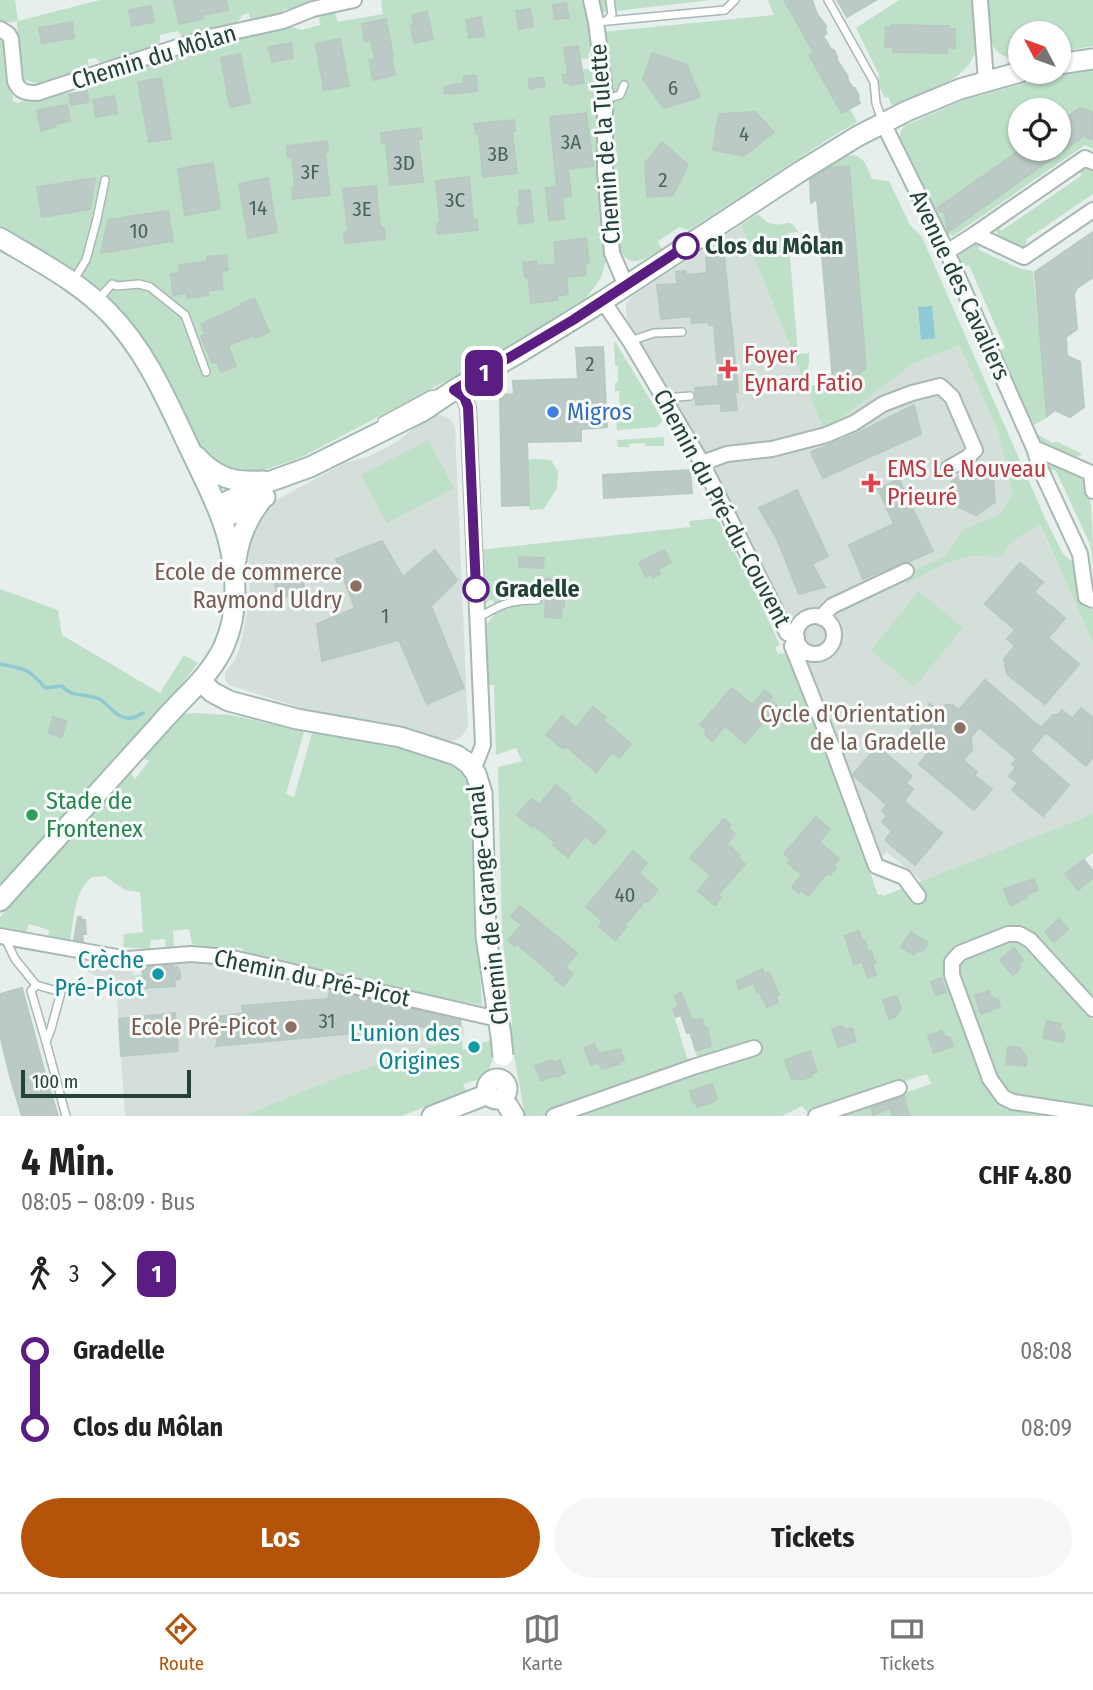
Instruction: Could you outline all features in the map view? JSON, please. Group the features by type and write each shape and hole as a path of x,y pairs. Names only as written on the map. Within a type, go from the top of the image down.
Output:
{"street":[{"name":"Chemin du Môlan","path":"0,29 11,39 15,81 20,90 37,93 205,38 283,21 313,9 354,0"},
{"name":"Chemin de la Tulette","path":"591,0 601,21 605,171 612,253 626,286"},
{"path":"980,0 986,81"},
{"path":"1071,62 1093,59"},
{"path":"219,512 423,411 603,301 835,149 883,123 960,89 1008,75"},
{"name":"Avenue des Cavaliers","path":"883,123 947,252 1034,448 1040,468 1080,554 1086,597 1093,600"},
{"path":"947,252 1085,158 1093,162"},
{"path":"975,234 1024,257 1093,210"},
{"path":"0,238 72,282 96,301 118,322 142,355 154,374 219,512 232,554 235,582"},
{"name":"Chemin du Pré-du-Couvent","path":"603,301 630,341 702,463 787,633 797,638 792,646 876,866 904,877 918,896"},
{"path":"702,463 727,454 772,449 826,435 854,423 883,404 940,386 952,397 975,450 949,468"},
{"path":"454,390 454,402 461,411 465,458 482,745 470,767"},
{"path":"190,448 208,467 223,477 267,489"},
{"path":"1034,448 1091,473 1093,491"},
{"path":"0,901 201,681 215,662 228,636 234,610 237,556 243,531 267,489"},
{"path":"822,618 832,606 906,571"},
{"path":"815,616 822,618 831,624 834,635 831,646 814,654 803,649 797,638 799,626 803,621 815,616"},
{"path":"470,767 468,755 476,741 474,620"},
{"name":"Chemin de Grange-Canal","path":"201,681 212,692 229,701 297,719 400,737 456,755 470,767 480,782 482,793 486,936 503,1069 497,1090"},
{"path":"1093,1009 1030,940 1019,934 1007,934 960,953 952,962 953,975 990,1079 1003,1097 1013,1102 1093,1114"},
{"name":"Chemin du Pré-Picot","path":"2,937 128,959 175,954 228,957 489,1017 501,1037"},
{"path":"554,1116 754,1048"},
{"path":"816,1116 899,1088"},
{"path":"432,1116 497,1090 514,1116"}],"lane":[{"path":"601,21 612,14 610,0"},
{"path":"601,21 725,10 735,0"},
{"path":"828,0 874,82 876,103 883,123"},
{"path":"605,99 620,95 624,85"},
{"path":"72,282 86,260 105,180"},
{"path":"96,301 112,284 139,284 149,288 185,316 206,372"},
{"path":"630,341 654,333 682,332"},
{"path":"377,423 429,395 454,390"},
{"path":"664,398 690,396"},
{"path":"310,467 353,436"},
{"path":"474,620 506,603 537,600"},
{"path":"2,937 15,960 36,985 61,992 46,1042"},
{"path":"36,985 31,991 66,1116"}],"shaded area":[{"path":"741,225 824,431 913,364 959,345 1093,643 1093,814 922,881 887,852 878,859 786,617 700,442 628,321 626,313 626,304 632,296"},
{"name":"Ecole de commerce Raymond Uldry","path":"438,415 451,420 455,427 468,727 463,735 456,740 445,741 397,728 307,710 229,685 225,680 225,673 235,660 241,643 250,597 248,549 252,532 262,514 278,499 347,462 367,457 397,442 416,426"},
{"name":"Ecole Pré-Picot","path":"140,951 231,956 232,968 461,1019 465,1036 338,1077 242,1116 125,1116 117,997 93,974 85,970 87,960 132,969 133,975 142,974"}],"green space":[{"path":"0,0 15,0 18,21 100,0 329,0 283,10 284,15 251,22 249,13 242,15 237,24 183,38 178,31 160,35 159,46 102,65 96,58 88,59 89,70 42,86 27,80 21,82 19,78 17,21 0,24"},
{"path":"586,0 593,49 588,54 589,58 578,60 580,70 592,68 597,72 607,257 601,278 587,297 465,371 300,458 264,470 235,474 221,468 203,451 155,357 115,306 102,294 0,228 0,35 5,36 13,101 17,103 59,91 69,94 86,91 92,80 204,42 287,25 302,30 320,25 319,13 334,10 338,22 383,14 381,1"},
{"path":"597,0 711,0 599,13"},
{"path":"768,0 784,0 814,53 810,56 841,113 850,109 857,122 689,230 679,227 658,241 661,249 653,254 640,260 628,260 617,239 602,32 774,15"},
{"path":"899,0 972,0 976,42 974,55 961,73 939,86 892,105 878,84 879,75 856,28"},
{"path":"986,0 1093,0 1093,46 1071,50 1071,21 1008,21 1008,58 993,46"},
{"path":"1093,70 1093,149 1085,145 1071,155 1071,98 1008,98 1008,161 1062,161 953,236 945,233 900,140 900,133 904,126 964,100 1021,84 1071,84 1071,74"},
{"path":"853,155 863,161 872,179 889,181 910,225 922,237 1046,520 1063,554 1074,563 1075,582 1081,587 1080,603 1093,610 1093,643 1040,524 1012,541 1001,557 970,556 942,565 907,583 902,575 945,557 963,530 1001,514 1012,494 998,431 959,345 913,364 824,431 741,225 758,214 777,225 790,223 798,232 788,233 798,354 809,353 809,365 805,373 811,385 821,385 833,375 835,391 866,368 849,167 826,168 841,157"},
{"path":"1080,165 1093,166 1093,194 1027,239 1025,248 999,235 995,226 999,222 1001,231 1081,176"},
{"path":"979,241 979,250 1021,269 1033,271 1048,417 1034,425 997,352 1005,348 969,265 959,268 960,254"},
{"path":"614,343 662,419 656,427 617,430 615,408 620,408 619,391 615,391 618,366 615,366"},
{"path":"1036,436 1082,454 1074,459 1040,444"},
{"path":"664,437 664,446 646,446 645,443 618,447 617,440"},
{"path":"428,440 454,488 387,523 361,475"},
{"path":"1043,456 1079,472 1086,481 1092,518 1093,566 1090,544 1056,471 1043,467"},
{"path":"528,460 551,460 558,472 557,488 544,509 529,510"},
{"path":"717,518 780,645 775,647 778,654 787,653 827,745 878,895 883,896 1093,814 1093,853 1084,860 1093,871 1093,1001 1032,934 952,952 986,1083 1060,1116 835,1116 931,1084 927,1074 890,1086 888,1083 883,1085 883,1088 809,1114 802,1106 782,1116 567,1116 698,1061 696,1051 705,1048 709,1035 702,1020 693,1020 685,1004 672,1009 689,1064 542,1116 525,1116 510,1033 512,1022 502,934 498,767 522,761 516,748 496,755 494,685 483,684 482,630 494,615 494,601 490,600 480,609 478,550 690,527 689,521"},
{"path":"0,589 58,610 62,635 160,693 184,655 198,663 175,693 0,886"},
{"path":"919,591 963,628 914,687 871,650"},
{"path":"184,714 231,715 304,732 286,794 294,797 312,733 419,752 457,768 471,787 482,1005 244,956 243,949 236,947 235,954 192,944 189,929 173,931 174,949 166,949 165,939 151,940 150,949 123,947 124,934 143,932 140,892 125,890 105,876 93,877 82,888 70,941 48,936 49,930 29,924 26,932 0,927 0,917 130,772 135,779 149,761 141,757 175,720"},
{"path":"1016,940 1024,944 1093,1020 1093,1109 1016,1096 1007,1091 996,1077 957,973 959,963 963,959"},
{"path":"462,1037 463,1050 491,1040 493,1059 489,1069 477,1080 463,1084 466,1091 402,1116 242,1116 338,1077"}],"water":[{"path":"932,306 935,338 921,340 918,307"}],"building":[{"path":"174,0 226,0 228,10 202,15 203,19 179,24"},
{"path":"784,0 812,0 817,14 826,26 827,33 823,36 855,88 860,103 842,113 809,55 814,53"},
{"path":"837,0 876,0 847,17"},
{"path":"566,3 569,18 555,19 553,5"},
{"path":"151,6 154,22 132,26 129,10"},
{"path":"530,9 533,26 519,29 516,11"},
{"path":"427,12 433,39 414,43 412,15"},
{"path":"481,17 484,36 469,38 466,20"},
{"path":"386,19 395,75 373,80 369,60 375,59 371,40 365,42 362,24"},
{"path":"72,22 74,38 42,43 39,28"},
{"path":"892,25 949,26 949,29 955,29 955,48 947,47 947,53 893,52 893,47 885,47 886,27 892,28"},
{"path":"340,39 349,86 324,90 316,44"},
{"path":"291,43 293,58 272,62 269,47"},
{"path":"578,46 584,83 570,85 564,83 563,75 568,74 564,48"},
{"path":"652,53 687,65 700,97 664,108 643,79"},
{"path":"240,54 250,103 230,107 221,58"},
{"path":"464,76 476,76 477,91 445,93 444,87 464,83"},
{"path":"543,77 545,86 530,89 528,79"},
{"path":"161,78 171,139 149,142 138,82"},
{"path":"87,91 89,102 71,105 69,94"},
{"path":"114,96 117,113 96,117 93,100"},
{"path":"67,105 70,121 41,131 37,110"},
{"path":"1080,108 1093,113 1093,140 1084,136 1071,145 1071,114"},
{"path":"755,112 774,132 744,156 713,150 719,114"},
{"path":"586,113 593,166 568,169 571,196 562,197 564,219 549,220 546,188 557,187 550,117"},
{"path":"514,120 515,131 512,131 517,173 483,177 479,134 476,134 474,124"},
{"path":"420,128 422,139 418,139 423,182 390,185 386,143 382,143 381,133"},
{"path":"327,141 328,152 325,153 330,195 293,199 292,188 295,188 292,156 288,157 287,146"},
{"path":"662,142 688,165 673,195 647,197 645,163"},
{"path":"1008,159 1008,161 1049,161 948,232 945,213 936,209"},
{"path":"213,163 220,209 185,215 178,169"},
{"path":"849,166 866,368 834,392 817,199 811,203 810,180 829,168"},
{"path":"469,177 473,220 477,219 478,230 438,234 437,224 440,223 436,181"},
{"path":"95,178 90,209 42,217 37,187"},
{"path":"268,178 277,232 248,238 239,184"},
{"path":"376,186 380,228 384,228 385,239 345,243 344,232 348,232 343,189"},
{"path":"530,190 533,222 519,224 519,191"},
{"path":"168,211 173,241 101,253 108,220"},
{"path":"1093,232 1093,277 1075,292 1077,329 1066,337 1067,356 1080,362 1084,407 1070,417 1055,410 1047,416 1035,272"},
{"path":"586,238 589,263 585,263 586,275 566,277 568,294 557,296 557,300 531,303 528,277 525,277 523,263 536,261 537,266 556,264 554,242"},
{"path":"226,255 228,270 221,271 223,289 208,291 208,295 187,298 187,293 173,295 171,274 180,273 179,265 207,262 207,257"},
{"path":"724,256 738,392 735,392 737,410 721,411 721,403 696,405 695,388 719,386 714,325 709,325 709,322 692,323 691,316 661,319 657,285 677,284 676,272 686,271 686,275 707,273 706,258"},
{"path":"254,298 269,332 255,338 253,335 228,346 236,366 221,372 217,362 212,363 201,336 205,335 201,324"},
{"path":"603,347 607,427 581,429 581,441 527,442 529,505 502,506 500,395 514,394 513,381 578,379 576,348"},
{"path":"914,405 921,434 823,478 811,452 858,433"},
{"path":"972,468 993,478 995,502 976,515 954,505 952,481"},
{"path":"690,470 692,493 604,498 603,475"},
{"path":"899,479 933,551 863,579 849,545 894,524 878,489"},
{"path":"797,490 828,556 812,564 825,587 799,594 777,539 759,508"},
{"path":"382,541 403,577 435,550 457,580 431,606 464,688 427,704 399,640 322,661 317,624 355,608 336,559"},
{"path":"664,550 671,562 658,569 660,574 653,578 651,574 646,577 639,563"},
{"path":"519,557 544,558 543,568 519,567"},
{"path":"1020,563 1043,582 1034,592 1065,618 1048,638 1079,664 1045,704 1007,674 1004,659 1015,646 1007,639 1015,630 985,604"},
{"path":"302,573 305,594 278,598 274,578"},
{"path":"544,579 565,580 561,618 545,617"},
{"path":"985,680 1041,728 1062,710 1072,719 1081,708 1093,718 1093,757 1086,766 1046,732 1030,751 1069,785 1043,816 1012,790 1018,783 1009,776 1016,768 1012,764 1017,759 979,727 971,737 972,750 963,760 977,772 974,775 992,789 974,810 919,764 928,753 906,734 916,722 906,714 912,707 921,715 930,704 940,712 946,705 952,705 959,710"},
{"path":"732,688 752,705 765,690 772,697 769,700 777,706 745,743 725,726 712,741 700,725"},
{"path":"593,707 606,717 603,720 631,744 619,758 612,752 596,772 566,746 563,749 546,735 562,716 576,728"},
{"path":"53,717 66,721 62,737 49,733"},
{"path":"877,746 912,776 906,783 913,789 904,801 942,833 915,865 885,840 892,831 882,822 887,816 882,811 887,805 853,775"},
{"path":"556,785 571,798 569,800 606,831 594,844 585,836 568,857 553,845 555,843 544,833 517,815 531,799 539,805"},
{"path":"816,817 830,829 819,842 839,859 833,866 836,868 830,875 827,873 808,896 792,887 802,875 788,863 791,860 784,854"},
{"path":"724,819 735,834 727,844 740,855 738,858 745,864 718,895 721,898 715,905 698,891 711,875 690,858"},
{"path":"633,851 647,863 639,873 658,890 645,901 615,940 599,926 603,922 586,907"},
{"path":"1084,860 1093,871 1093,878 1078,890 1065,874"},
{"path":"1034,879 1038,890 1026,894 1027,898 1010,905 1004,889"},
{"path":"520,906 577,953 565,967 573,974 563,986 517,944 515,946 508,940 522,925 511,916"},
{"path":"78,917 85,920 86,934 82,934 83,941 74,940"},
{"path":"1059,919 1068,929 1054,942 1045,932"},
{"path":"859,931 875,963 872,963 876,975 868,978 862,961 854,964 845,936"},
{"path":"911,932 928,943 924,950 914,955 901,947"},
{"path":"1014,948 1023,960 1019,970 1013,975 1000,960"},
{"name":"Crèche Pré-Picot","path":"173,965 173,968 178,967 180,973 180,979 174,980 175,986 144,988 142,968"},
{"path":"762,969 764,974 769,972 779,995 776,996 778,1002 767,1007 754,983 739,989 737,981"},
{"path":"941,978 946,992 936,995 931,982"},
{"path":"22,988 58,1116 22,1116 10,1076 0,1035 0,994"},
{"path":"330,990 460,1020 460,1026 442,1029 442,1025 216,1046 218,1038 214,1038 218,1017 243,1013 242,1006 328,999"},
{"path":"989,991 991,997 998,1000 1000,1007 981,1014 975,995"},
{"path":"681,993 692,1020 702,1019 711,1046 696,1051 681,1015 676,1017 673,1009 679,1006 675,996"},
{"path":"897,996 901,1008 895,1017 889,1019 883,1000"},
{"path":"175,1013 178,1051 121,1056 119,1019"},
{"path":"1047,1021 1061,1024 1060,1028 1065,1034 1063,1042 1043,1038"},
{"path":"842,1026 844,1030 852,1028 856,1041 838,1047 832,1029"},
{"path":"942,1031 943,1035 950,1038 953,1046 934,1053 928,1036"},
{"path":"594,1044 599,1054 620,1049 624,1060 602,1069 599,1062 591,1065 584,1048"},
{"path":"1008,1047 1020,1048 1027,1058 1026,1066 1006,1064"},
{"path":"810,1051 817,1072 811,1077 792,1080 785,1060"},
{"path":"552,1060 554,1063 560,1060 565,1073 541,1081 535,1066"},
{"path":"712,1084 717,1099 697,1107 690,1091"},
{"path":"904,1096 906,1102 873,1115 871,1108"},
{"path":"905,1104 910,1116 893,1116 890,1109"}],"waterway":[{"path":"0,664 26,670 45,688 62,686 75,694 99,699 123,717 134,718 143,713"}],"bus line":[{"name":"1","path":"476,589 468,407 464,397 454,390 573,320 686,246"}],"place":[{"name":"Clos du Môlan","path":"686,246"},
{"name":"Foyer Eynard Fatio","path":"728,369"},
{"name":"Migros","path":"553,412"},
{"name":"EMS Le Nouveau Prieuré","path":"871,483"},
{"name":"Ecole de commerce Raymond Uldry","path":"356,586"},
{"name":"Gradelle","path":"476,589"},
{"name":"Cycle d'Orientation de la Gradelle","path":"960,728"},
{"name":"Stade de Frontenex","path":"32,815"},
{"name":"Crèche Pré-Picot","path":"158,974"},
{"name":"Ecole Pré-Picot","path":"291,1027"},
{"name":"L'union des Origines","path":"474,1047"}]}
